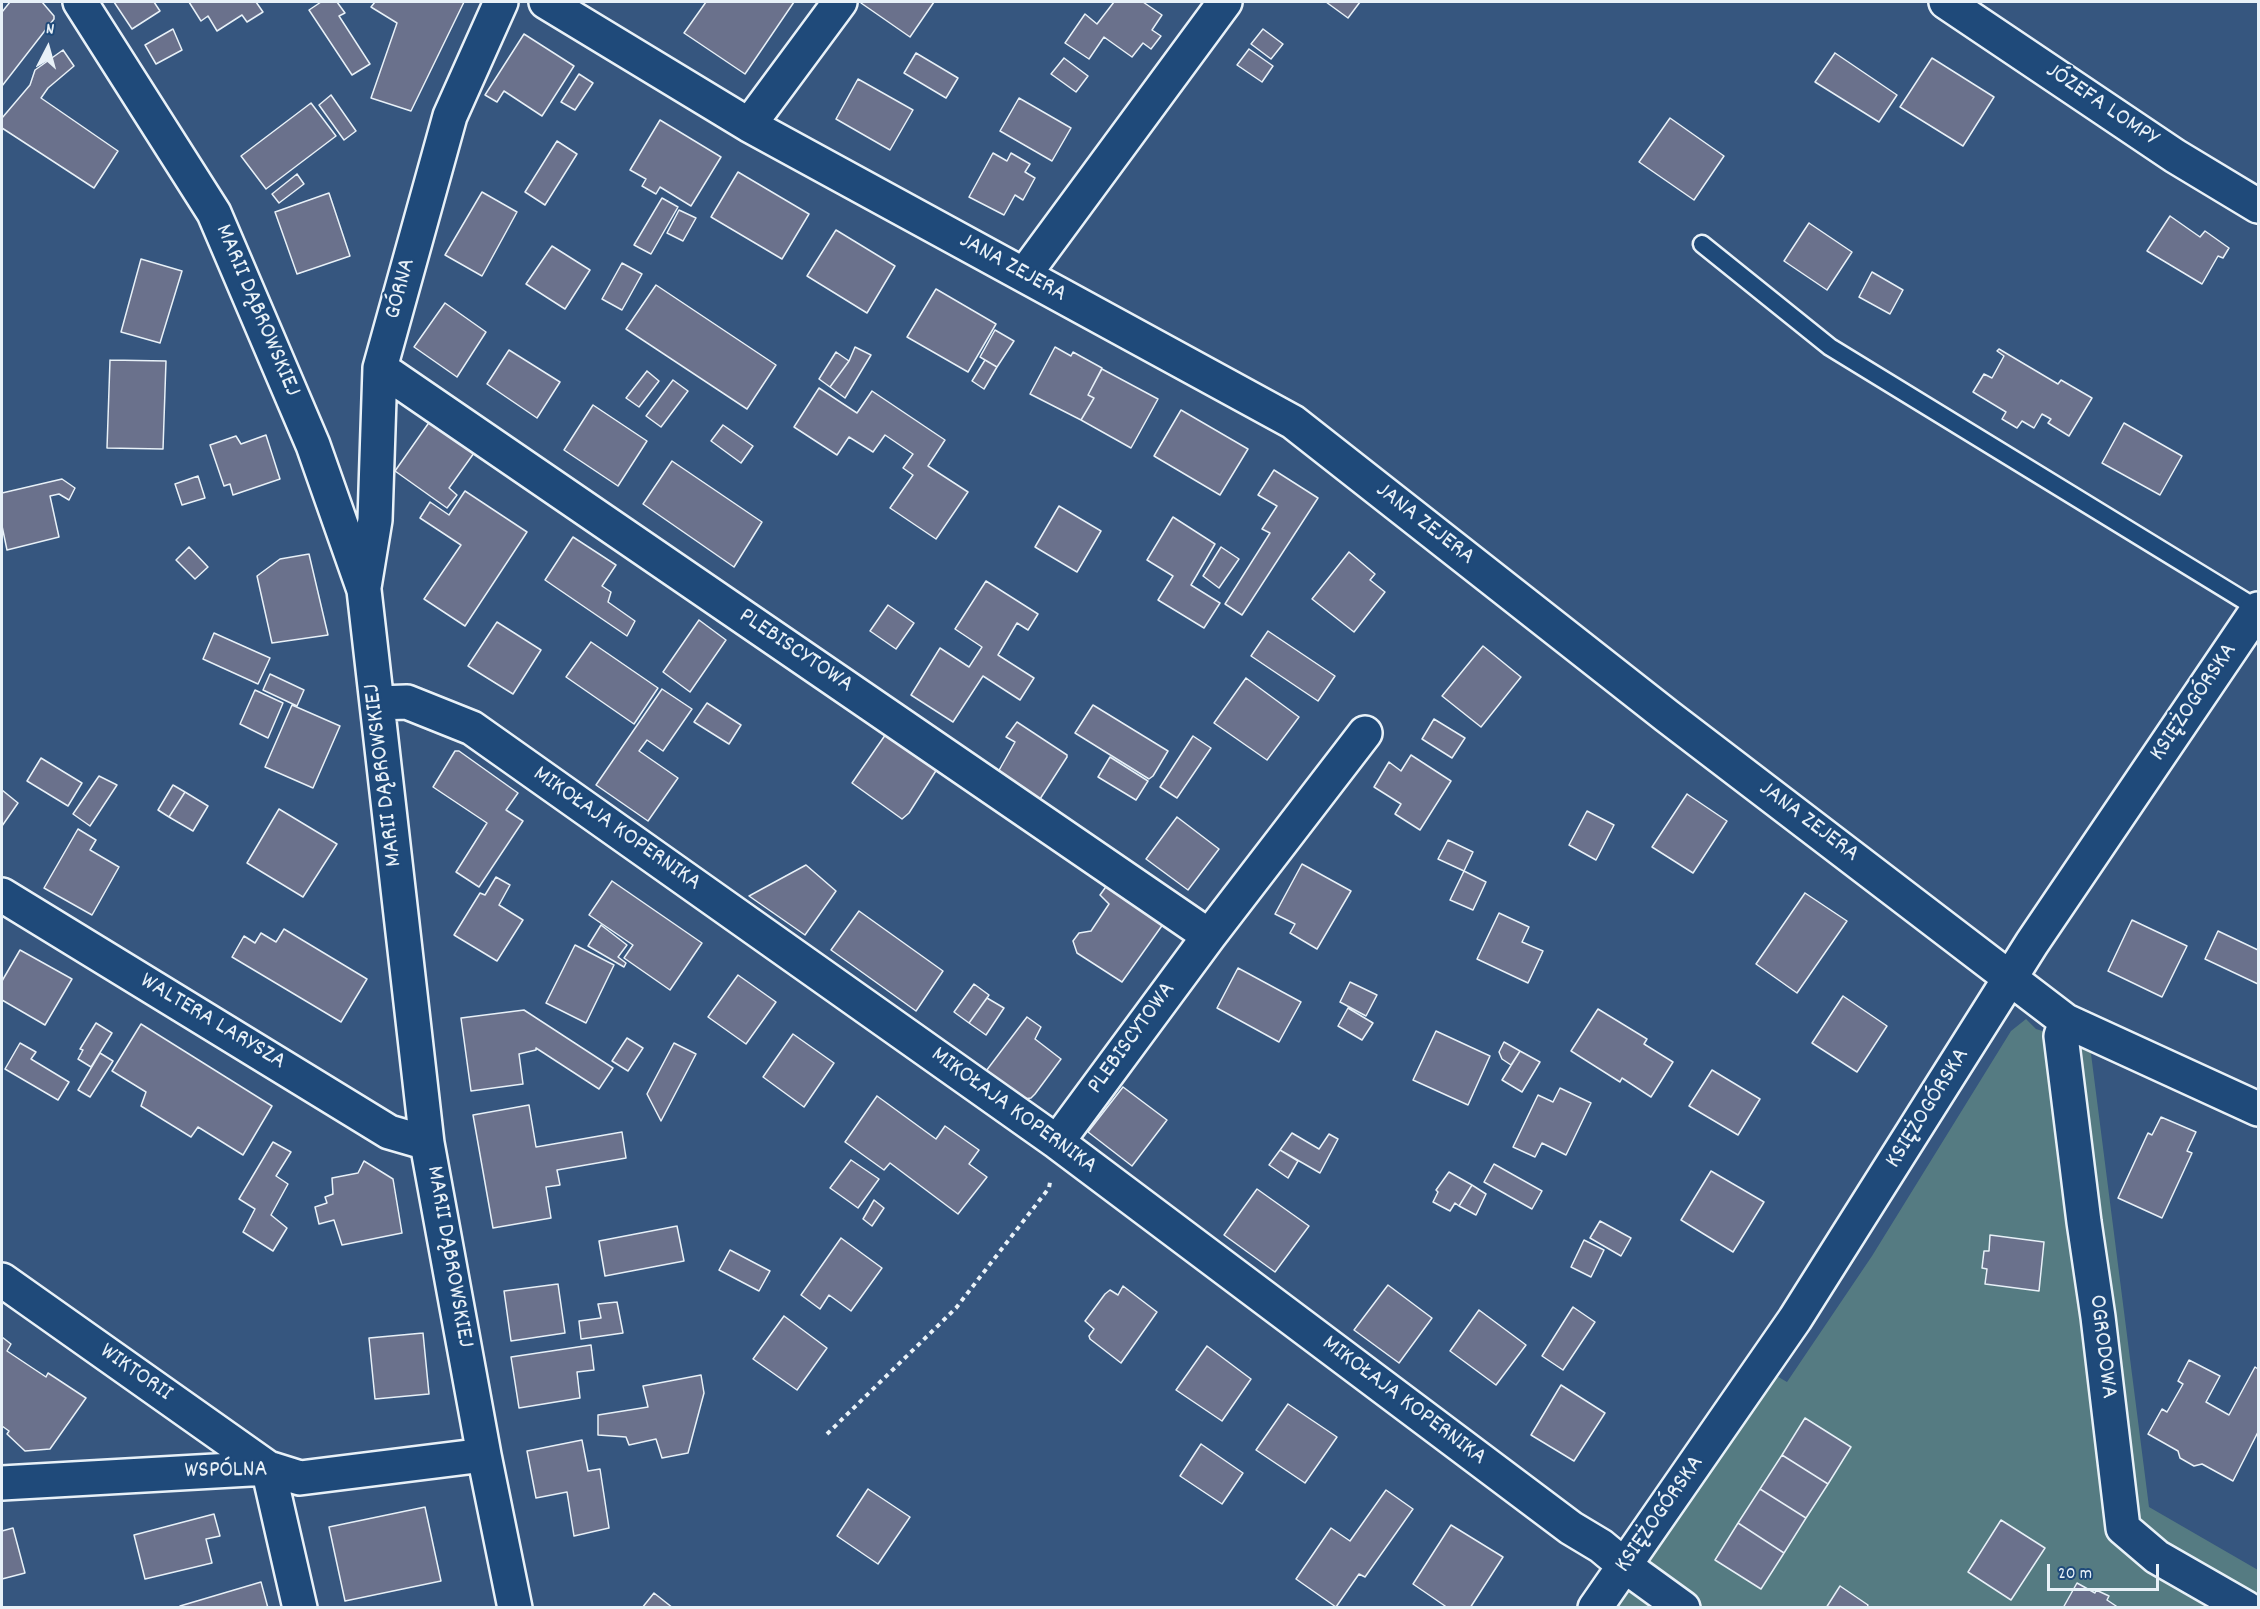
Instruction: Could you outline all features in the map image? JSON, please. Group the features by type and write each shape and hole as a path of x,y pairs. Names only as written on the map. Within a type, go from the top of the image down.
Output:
{"street":[{"name":"MARII DĄBROWSKIEJ","path":"80,2 214,213 313,445 364,590 427,1143 484,1455 515,1608"},
{"name":"GÓRNA","path":"364,590 375,520 380,368 450,116 501,2"},
{"name":"JANA ZEJERA","path":"546,2 749,125 1293,423 1676,723 2066,1020 2259,1110"},
{"path":"749,125 840,2"},
{"path":"1024,275 1224,2"},
{"name":"JÓZEFA LOMPY","path":"1946,2 2175,156 2259,206"},
{"name":"PLEBISCYTOWA","path":"380,368 1209,936"},
{"name":"KSIĘŻOGÓRSKA","path":"1595,1608 1796,1319 2032,943 2258,609"},
{"name":"MIKOŁAJA KOPERNIKA","path":"377,703 407,702 472,728 1058,1142 1571,1528 1601,1546 1625,1566"},
{"name":"PLEBISCYTOWA","path":"1058,1142 1209,936 1365,733"},
{"name":"WALTERA LARYSZA","path":"2,895 390,1132 427,1143"},
{"name":"OGRODOWA","path":"2066,1020 2061,1036 2123,1528 2157,1557 2246,1608"},
{"name":"WIKTORII","path":"2,1280 268,1468"},
{"name":"WSPÓLNA","path":"2,1483 268,1468 300,1478 484,1455"},
{"path":"268,1468 300,1608"},
{"path":"1625,1566 1683,1608"}],"lane":[{"path":"1702,244 1830,347 2258,609"}],"path":[{"path":"827,1434 956,1308 1049,1188 1058,1142"}],"green space":[{"path":"2026,1019 2036,1029 2090,1046 2149,1507 2258,1570 2258,1607 1612,1608 1775,1375 1787,1382 1872,1256 2011,1031"}],"building":[{"path":"10,2 42,2 54,19 2,86 2,12"},
{"path":"114,2 154,2 160,11 132,29"},
{"path":"189,2 256,2 263,12 247,22 242,15 217,31 208,16 201,21"},
{"path":"321,2 337,2 345,13 339,16 370,64 352,75 309,10"},
{"path":"375,2 464,2 411,111 371,98 397,23 371,7"},
{"path":"706,2 794,2 745,74 684,33"},
{"path":"862,2 934,2 910,37"},
{"path":"1114,2 1143,2 1162,15 1152,30 1161,36 1151,49 1143,43 1132,57 1104,37 1089,59 1065,43 1085,14 1097,24"},
{"path":"1326,2 1360,2 1348,18"},
{"path":"173,29 182,50 156,64 145,45"},
{"path":"1263,29 1283,44 1271,59 1251,44"},
{"path":"524,34 574,66 542,116 504,91 497,102 485,95"},
{"path":"1249,49 1273,66 1262,82 1237,65"},
{"path":"63,50 74,66 48,88 41,98 118,151 94,188 2,128 2,118 30,85 35,70"},
{"path":"916,53 958,78 946,98 904,73"},
{"path":"1835,53 1897,95 1879,122 1815,82"},
{"path":"1064,58 1088,76 1076,92 1051,74"},
{"path":"1932,58 1994,97 1963,146 1900,107"},
{"path":"579,74 593,83 575,110 561,102"},
{"path":"858,79 913,110 890,150 836,119"},
{"path":"331,95 356,131 344,140 319,105"},
{"path":"1019,98 1071,128 1052,161 1000,131"},
{"path":"311,103 336,136 266,189 241,156"},
{"path":"1670,118 1724,156 1694,200 1639,162"},
{"path":"660,120 721,157 691,206 660,187 656,194 642,186 646,179 630,170"},
{"path":"557,141 577,154 545,205 525,192"},
{"path":"993,153 1007,161 1011,153 1030,164 1025,172 1035,178 1023,200 1015,195 1004,215 969,197"},
{"path":"738,172 809,214 782,259 711,217"},
{"path":"297,174 304,184 279,203 272,194"},
{"path":"482,192 517,212 482,276 445,255"},
{"path":"329,193 350,256 297,274 275,212"},
{"path":"662,198 678,207 651,254 634,245"},
{"path":"679,210 696,218 683,241 667,233"},
{"path":"2170,216 2200,237 2205,231 2229,248 2223,258 2218,256 2202,284 2147,251"},
{"path":"1809,223 1852,252 1827,290 1784,261"},
{"path":"836,230 895,266 867,313 807,276"},
{"path":"552,246 590,270 565,309 526,284"},
{"path":"141,259 182,271 160,343 121,332"},
{"path":"622,263 642,274 622,310 602,299"},
{"path":"1872,272 1903,290 1890,314 1859,297"},
{"path":"656,285 776,365 747,409 626,329"},
{"path":"936,289 996,324 968,372 907,337"},
{"path":"445,303 486,332 457,377 414,347"},
{"path":"995,330 1014,341 997,367 980,357"},
{"path":"855,347 871,355 845,398 830,387 849,361"},
{"path":"1055,347 1071,356 1073,352 1102,368 1088,395 1094,398 1081,420 1030,394"},
{"path":"1999,349 2058,384 2061,380 2092,398 2069,436 2048,423 2051,419 2042,414 2034,428 2022,421 2017,428 2002,419 2006,412 1973,392 1984,374 1992,378 2004,356 1997,351"},
{"path":"509,350 560,382 537,418 487,384"},
{"path":"836,352 849,361 830,387 819,379"},
{"path":"110,360 166,361 163,449 107,448"},
{"path":"985,360 997,367 984,389 972,381"},
{"path":"1102,369 1158,399 1131,448 1081,420 1094,398 1088,395"},
{"path":"647,371 659,381 639,407 626,398"},
{"path":"673,380 688,391 661,427 646,416"},
{"path":"819,388 857,413 872,391 945,440 928,466 968,492 936,539 890,508 913,475 903,468 913,454 885,435 873,452 849,437 837,455 794,427"},
{"path":"593,405 647,441 618,486 564,450"},
{"path":"1181,410 1248,449 1220,495 1154,456"},
{"path":"435,414 479,446 449,488 457,495 447,508 395,471"},
{"path":"2124,423 2182,456 2160,495 2102,463"},
{"path":"723,425 753,446 741,463 711,441"},
{"path":"266,435 280,479 233,495 230,484 224,486 210,445 236,436 241,444"},
{"path":"672,461 762,522 734,567 643,504"},
{"path":"1274,470 1318,498 1242,615 1225,604 1270,533 1262,529 1277,506 1258,495"},
{"path":"198,476 205,498 182,505 175,484"},
{"path":"62,479 75,488 69,500 59,494 50,496 59,537 7,550 2,526 2,493"},
{"path":"465,491 527,532 465,626 424,599 461,545 420,518 430,502 449,515"},
{"path":"1059,506 1101,531 1077,572 1035,547"},
{"path":"1173,517 1215,544 1191,585 1220,603 1204,628 1158,600 1173,576 1147,560"},
{"path":"573,537 616,565 602,586 611,592 608,602 635,621 627,636 545,580"},
{"path":"189,547 208,567 195,579 176,560"},
{"path":"1221,547 1239,559 1219,588 1203,576"},
{"path":"1349,552 1375,574 1370,580 1385,592 1354,632 1312,599"},
{"path":"309,554 328,635 272,643 257,576 280,559"},
{"path":"986,581 1038,614 1028,630 1017,623 998,655 1034,678 1020,700 983,676 953,722 911,695 940,648 969,667 982,647 955,629"},
{"path":"888,605 914,623 896,649 870,631"},
{"path":"699,620 726,640 690,692 663,672"},
{"path":"497,622 541,650 513,694 468,666"},
{"path":"1268,631 1335,676 1318,701 1251,656"},
{"path":"214,633 270,658 258,684 203,659"},
{"path":"591,642 658,688 634,724 566,677"},
{"path":"1483,646 1521,677 1481,727 1442,696"},
{"path":"270,674 304,690 297,706 263,690"},
{"path":"1246,678 1299,717 1267,760 1214,723"},
{"path":"662,689 692,709 663,751 647,740 639,751 678,778 648,821 596,785"},
{"path":"255,690 283,703 268,738 240,724"},
{"path":"707,703 741,725 729,744 694,722"},
{"path":"292,705 340,726 313,788 265,767"},
{"path":"1093,705 1168,751 1153,776 1149,779 1075,733"},
{"path":"1434,719 1465,738 1452,758 1422,739"},
{"path":"1017,722 1067,755 1040,799 999,776 998,772 1015,742 1006,737"},
{"path":"888,731 939,766 909,813 902,819 852,783"},
{"path":"1193,736 1211,748 1177,798 1160,787"},
{"path":"455,751 459,751 518,793 506,810 523,821 479,887 456,872 487,823 433,787"},
{"path":"1411,755 1451,781 1420,830 1395,814 1401,804 1374,787 1389,762 1401,771"},
{"path":"1110,757 1148,781 1136,800 1098,777"},
{"path":"41,758 82,783 68,806 27,781"},
{"path":"99,776 117,785 90,826 73,814"},
{"path":"173,785 185,792 169,817 158,810"},
{"path":"2,790 18,803 2,826"},
{"path":"185,792 208,806 193,831 169,817"},
{"path":"1687,794 1727,821 1693,873 1652,847"},
{"path":"279,809 337,844 303,897 247,863"},
{"path":"1587,811 1614,825 1596,860 1569,845"},
{"path":"1177,817 1219,849 1188,890 1146,859"},
{"path":"78,829 96,840 90,850 119,867 92,915 44,888"},
{"path":"1448,840 1473,852 1464,871 1438,859"},
{"path":"1302,864 1351,891 1317,949 1290,933 1295,924 1275,914"},
{"path":"806,865 836,891 805,935 749,896"},
{"path":"1464,871 1486,882 1473,910 1450,900"},
{"path":"496,877 510,885 499,905 523,920 497,961 454,935 480,893 485,895"},
{"path":"612,881 702,943 670,990 624,958 633,945 589,915"},
{"path":"1110,881 1166,920 1122,982 1077,953 1073,941 1079,933 1091,931 1109,904 1100,895"},
{"path":"1805,893 1847,921 1797,993 1756,964"},
{"path":"859,911 943,971 916,1011 831,950"},
{"path":"1499,913 1529,927 1522,942 1543,951 1528,983 1477,959"},
{"path":"2132,920 2187,946 2162,997 2108,971"},
{"path":"601,925 627,945 618,957 626,963 624,967 588,946"},
{"path":"284,929 367,979 341,1022 232,957 244,936 255,943 261,933 276,942"},
{"path":"2218,931 2258,950 2258,984 2205,959"},
{"path":"575,945 614,965 586,1023 546,1003"},
{"path":"20,950 72,979 45,1025 2,1000 2,981"},
{"path":"1238,968 1301,1002 1279,1042 1217,1008"},
{"path":"738,975 776,1002 746,1044 708,1017"},
{"path":"1350,982 1377,995 1366,1016 1340,1002"},
{"path":"974,984 989,995 969,1023 954,1012"},
{"path":"1843,996 1887,1026 1857,1072 1812,1043"},
{"path":"987,998 1004,1008 986,1035 969,1023"},
{"path":"1348,1008 1373,1023 1362,1040 1338,1026"},
{"path":"1598,1009 1647,1039 1644,1044 1673,1062 1651,1097 1622,1078 1620,1082 1571,1051"},
{"path":"524,1010 613,1068 599,1089 536,1048 536,1050 519,1054 523,1084 471,1091 461,1018"},
{"path":"1027,1017 1041,1027 1035,1039 1061,1059 1035,1094 1031,1098 1024,1099 986,1071"},
{"path":"96,1023 112,1033 91,1067 78,1059 83,1050 80,1049"},
{"path":"141,1024 272,1106 243,1155 198,1127 191,1137 141,1106 146,1092 112,1071"},
{"path":"1436,1031 1490,1056 1468,1105 1413,1080"},
{"path":"793,1034 834,1063 804,1107 763,1077"},
{"path":"627,1038 643,1048 628,1071 612,1061"},
{"path":"1504,1042 1520,1051 1511,1065 1502,1059 1499,1052"},
{"path":"20,1043 36,1052 31,1059 69,1082 58,1100 5,1069"},
{"path":"674,1043 696,1054 661,1121 647,1094"},
{"path":"1520,1051 1540,1062 1522,1092 1502,1080"},
{"path":"100,1053 113,1061 90,1097 78,1090"},
{"path":"1712,1070 1760,1099 1738,1135 1689,1106"},
{"path":"1123,1087 1167,1120 1132,1166 1088,1132"},
{"path":"1560,1088 1591,1103 1566,1155 1542,1143 1535,1157 1513,1147 1538,1095 1553,1102"},
{"path":"877,1096 936,1139 945,1126 979,1150 969,1164 987,1177 958,1214 890,1163 884,1170 845,1142"},
{"path":"529,1105 536,1147 622,1132 626,1158 557,1170 560,1185 546,1187 551,1218 493,1228 473,1115"},
{"path":"2161,1117 2196,1132 2187,1151 2192,1153 2162,1218 2118,1198 2148,1133 2152,1135"},
{"path":"1292,1133 1319,1149 1329,1134 1338,1139 1320,1173 1280,1150"},
{"path":"273,1142 291,1152 276,1176 288,1184 271,1215 287,1228 273,1251 243,1232 255,1209 239,1199"},
{"path":"1280,1150 1298,1161 1288,1178 1269,1165"},
{"path":"851,1160 879,1179 858,1208 830,1188"},
{"path":"364,1161 393,1179 402,1233 342,1245 334,1220 319,1224 315,1207 327,1203 325,1197 333,1194 332,1178 358,1173"},
{"path":"1494,1164 1542,1191 1532,1209 1484,1182"},
{"path":"1711,1171 1764,1202 1733,1252 1681,1220"},
{"path":"1449,1172 1472,1185 1459,1206 1455,1203 1450,1211 1433,1202 1438,1192 1436,1190"},
{"path":"1472,1185 1486,1194 1476,1215 1459,1206"},
{"path":"1257,1189 1309,1226 1275,1272 1224,1235"},
{"path":"874,1200 884,1208 872,1226 863,1219"},
{"path":"1600,1221 1631,1238 1621,1256 1590,1238"},
{"path":"677,1226 684,1261 605,1276 599,1241"},
{"path":"1990,1235 2044,1242 2039,1291 1985,1284 1987,1269 1982,1268 1984,1251 1989,1251"},
{"path":"841,1238 882,1268 851,1311 829,1295 820,1309 801,1295"},
{"path":"1584,1240 1604,1250 1591,1277 1571,1267"},
{"path":"730,1250 770,1271 759,1291 719,1270"},
{"path":"558,1284 565,1333 511,1341 504,1291"},
{"path":"1388,1285 1432,1318 1399,1363 1354,1330"},
{"path":"1123,1286 1157,1312 1121,1363 1090,1339 1089,1336 1094,1329 1085,1321 1105,1294 1110,1290 1118,1295"},
{"path":"617,1302 623,1333 581,1339 579,1321 601,1318 598,1304"},
{"path":"1573,1307 1595,1322 1563,1370 1542,1356"},
{"path":"1479,1310 1526,1345 1496,1385 1450,1351"},
{"path":"784,1316 827,1348 797,1390 753,1359"},
{"path":"423,1333 429,1394 375,1399 369,1338"},
{"path":"2,1337 11,1344 7,1351 46,1377 48,1373 86,1398 50,1449 25,1451 2,1426"},
{"path":"591,1345 594,1370 577,1372 580,1398 519,1408 511,1357"},
{"path":"1207,1346 1251,1379 1222,1421 1176,1390"},
{"path":"2189,1360 2220,1376 2206,1402 2229,1415 2255,1367 2258,1369 2258,1432 2233,1481 2202,1464 2194,1466 2180,1458 2178,1451 2148,1434 2162,1409 2167,1412 2183,1384 2178,1381"},
{"path":"701,1375 704,1393 688,1453 662,1458 656,1439 629,1445 626,1437 598,1435 598,1415 648,1407 643,1386"},
{"path":"1561,1385 1605,1413 1574,1461 1531,1435"},
{"path":"1288,1404 1337,1437 1305,1483 1256,1450"},
{"path":"1805,1418 1851,1447 1828,1484 1782,1455"},
{"path":"582,1440 588,1471 600,1469 609,1528 574,1536 567,1492 536,1498 527,1451"},
{"path":"1201,1444 1243,1473 1222,1504 1180,1476"},
{"path":"1782,1455 1828,1484 1806,1518 1760,1489"},
{"path":"868,1489 910,1517 878,1564 837,1536"},
{"path":"1760,1489 1806,1518 1784,1553 1738,1523"},
{"path":"1386,1490 1413,1509 1365,1577 1359,1574 1336,1607 1296,1579 1331,1528 1350,1541"},
{"path":"425,1507 441,1581 345,1601 329,1527"},
{"path":"214,1514 220,1536 206,1539 212,1563 145,1579 134,1535"},
{"path":"2001,1520 2045,1548 2011,1600 1968,1572"},
{"path":"1738,1523 1784,1553 1761,1589 1715,1560"},
{"path":"1451,1525 1503,1557 1470,1608 1448,1608 1413,1584"},
{"path":"13,1528 25,1573 2,1579 2,1531"},
{"path":"261,1582 268,1608 181,1608 180,1606"},
{"path":"2077,1583 2095,1593 2096,1590 2109,1596 2107,1600 2119,1608 2063,1608"},
{"path":"1840,1586 1868,1605 1867,1608 1826,1608"},
{"path":"654,1593 673,1608 642,1608"}]}
